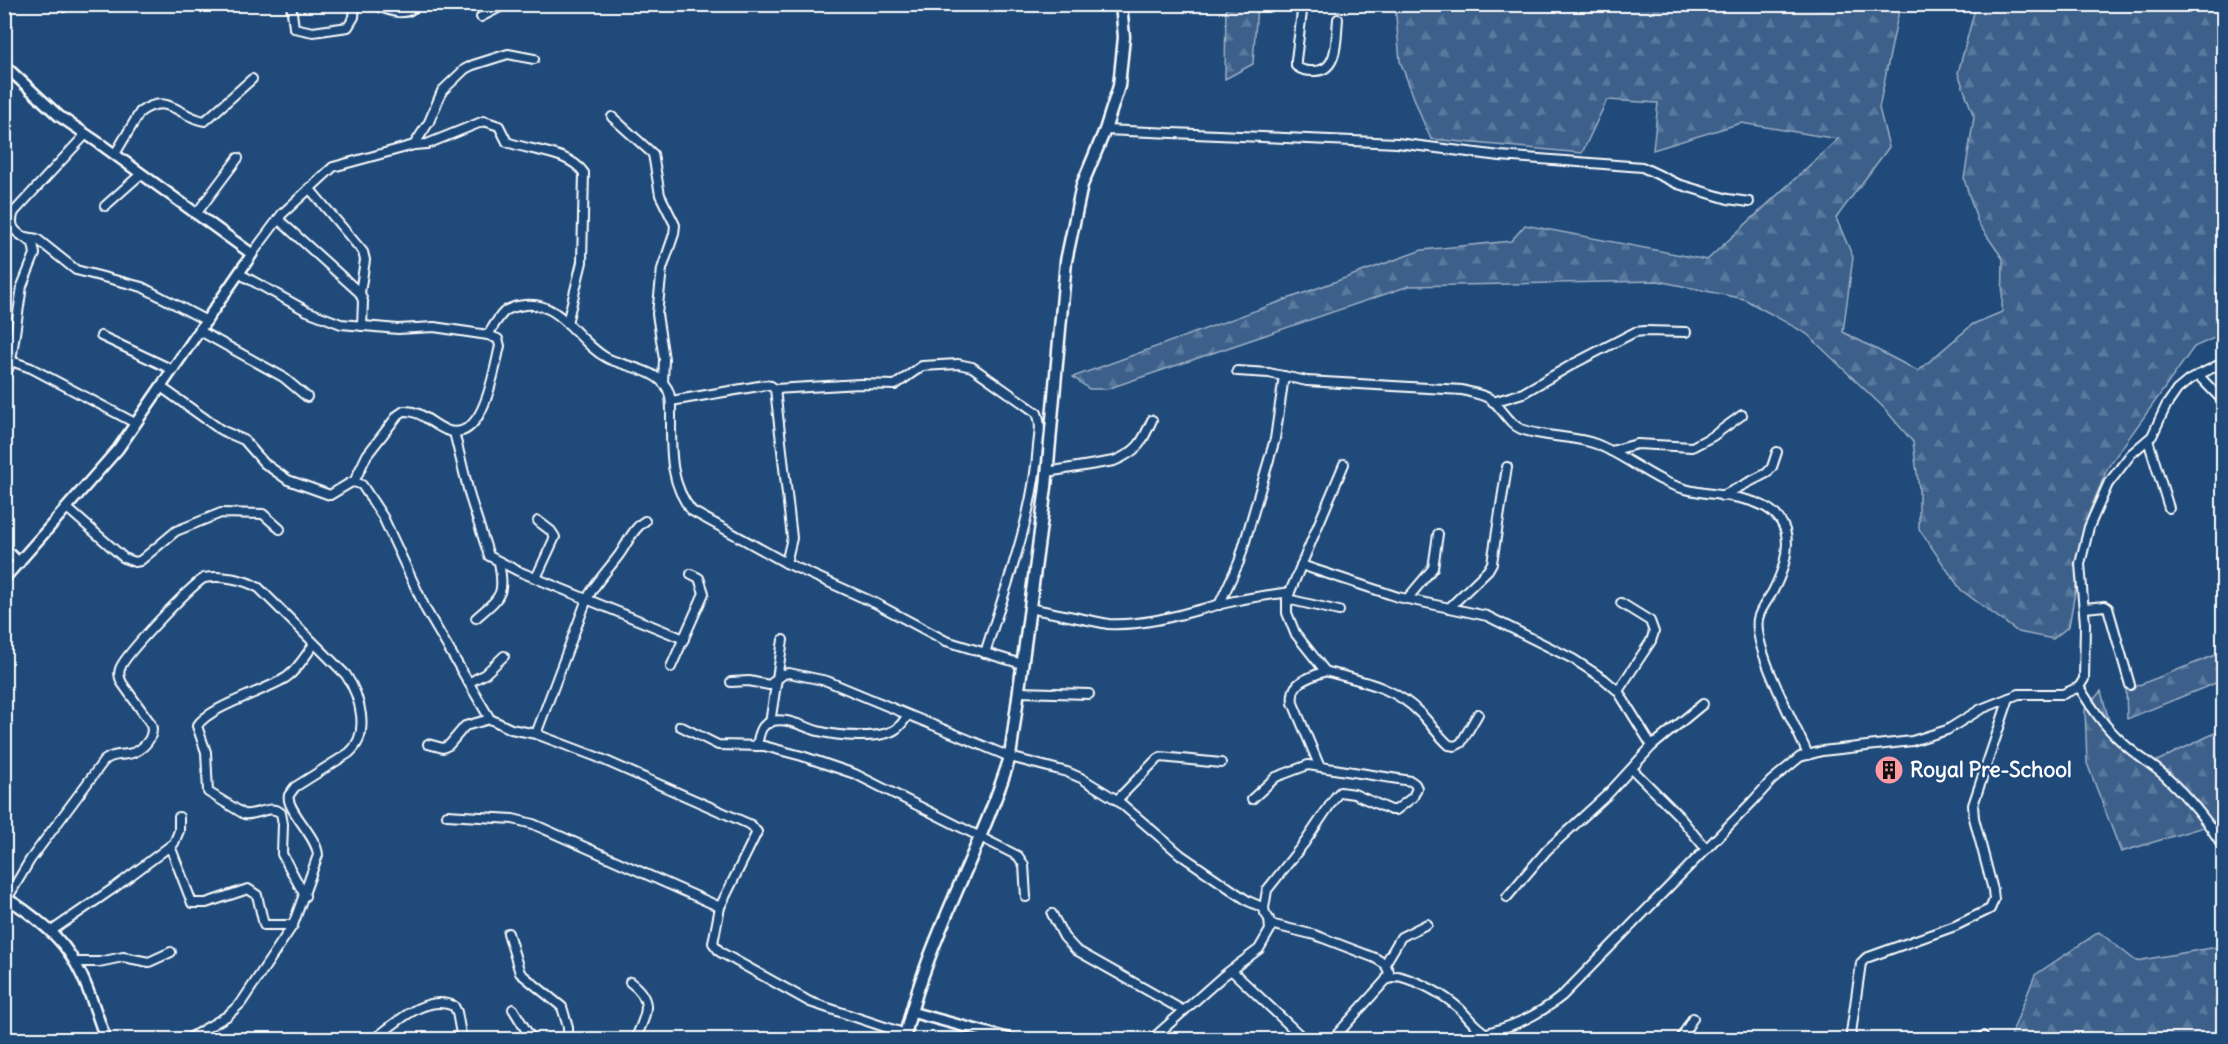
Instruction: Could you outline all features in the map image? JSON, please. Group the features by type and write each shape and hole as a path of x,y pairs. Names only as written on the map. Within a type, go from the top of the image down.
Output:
{"main road":[{"path":"905,1037 910,1012 1010,757 1047,472 1068,248 1082,185 1105,130 1119,86 1124,37 1121,4"}],"street":[{"path":"291,4 294,28 313,32 348,27 354,17 355,4"},
{"path":"372,4 400,13 411,11 418,4"},
{"path":"481,17 506,4"},
{"path":"1303,4 1296,60 1296,66 1302,70 1318,71 1330,64 1334,57 1338,19"},
{"path":"414,145 429,122 442,91 465,69 508,54 534,59"},
{"path":"4,65 59,116 252,254"},
{"path":"114,154 140,112 147,108 171,105 205,121 252,79"},
{"path":"612,117 653,154 660,195 675,225 662,269 657,314 664,359 663,382"},
{"path":"4,579 118,448 278,219 333,166 414,145 427,144 484,121 499,126 507,142 554,154 581,168 584,177 582,262 567,322"},
{"path":"1105,130 1397,143 1500,156 1642,167 1678,184 1728,199 1749,202"},
{"path":"4,380 11,361 22,286 34,254 33,243 14,231 11,225 14,212 86,134"},
{"path":"196,214 238,158"},
{"path":"105,206 141,174"},
{"path":"309,188 363,252 360,293"},
{"path":"278,219 360,293 363,301 362,326"},
{"path":"25,237 37,239 76,270 142,287 207,321"},
{"path":"160,387 221,430 244,440 264,463 288,480 330,495 354,482 367,455 398,415 404,411 418,413 446,430 454,432 463,431 472,426 489,391 500,346 498,339 488,335 434,327 398,329 341,324 307,311 240,274"},
{"path":"488,335 505,310 514,306 539,305 547,308 567,322 603,356 656,376 663,382 668,390 670,401 672,468 681,497 692,510 786,563 875,603 946,641 1022,664"},
{"path":"200,331 283,377 307,397"},
{"path":"1493,402 1523,393 1635,332 1686,332"},
{"path":"100,336 172,370"},
{"path":"11,361 31,368 135,423"},
{"path":"1332,1040 1390,976 1406,978 1442,995 1487,1037 1540,1013 1562,996 1778,774 1800,757 1822,751 1912,741 1947,730 1981,709 2009,698 2030,693 2063,694 2079,687 2084,679 2085,608 2080,564 2089,527 2108,484 2131,453 2152,436 2166,406 2177,390 2198,375 2223,362"},
{"path":"670,401 765,385 775,389 860,384 895,385 922,366 965,365 972,367 1037,414 1040,424 1035,478 1017,551 985,653"},
{"path":"1237,371 1307,381 1462,390 1486,396 1518,428 1580,439 1611,451 1666,482 1684,489 1747,500 1776,514 1785,531 1786,554 1779,578 1758,620 1759,635 1766,660 1808,754"},
{"path":"2198,375 2223,402"},
{"path":"1219,605 1239,562 1275,439 1284,376"},
{"path":"775,389 792,538 786,563"},
{"path":"1611,451 1637,444 1692,447 1742,415"},
{"path":"1047,472 1114,461 1124,457 1142,444 1152,420"},
{"path":"454,432 487,553 499,562 684,639"},
{"path":"2148,440 2169,508"},
{"path":"1722,496 1767,473 1772,467 1777,452"},
{"path":"1344,464 1288,595 1287,613 1295,633 1325,671 1387,689 1419,712 1449,746 1461,743 1478,714"},
{"path":"1449,608 1488,570 1492,563 1507,467"},
{"path":"354,482 362,485 380,512 415,590 490,719 511,729 536,734 597,757 755,828 755,838 720,907 713,943 720,952 810,1002 905,1037"},
{"path":"67,508 124,558 135,562 140,561 176,531 220,513 263,514 280,529"},
{"path":"536,578 555,537 538,521"},
{"path":"536,734 594,585 618,557 636,528 645,521"},
{"path":"1407,599 1433,568 1438,534"},
{"path":"4,547 20,562"},
{"path":"476,618 500,594 503,583 499,562"},
{"path":"1301,565 1407,599 1487,616 1510,626 1573,659 1604,679 1618,691 1652,746"},
{"path":"671,667 704,593 699,578 691,574"},
{"path":"106,1040 75,962 58,938 27,912 5,899 34,854 107,757 134,753 149,741 153,727 122,683 120,669 158,623 196,583 211,576 252,584 259,588 346,675 352,684 362,716 356,747 295,787 289,795 289,802 317,847 316,862 293,925 234,1010 186,1040"},
{"path":"1029,608 1119,625 1163,619 1219,605 1288,595 1338,610"},
{"path":"1618,691 1651,641 1654,632 1650,621 1621,603"},
{"path":"2085,608 2105,606 2108,608 2130,685"},
{"path":"770,723 783,640"},
{"path":"304,896 282,854 281,813 271,809 249,815 244,814 208,792 206,752 197,726 202,720 233,702 288,676 314,644"},
{"path":"470,682 485,674 504,656"},
{"path":"1318,765 1293,703 1292,693 1294,687 1299,683 1325,671"},
{"path":"731,682 749,681 769,685 789,673 827,681 1010,757 1067,772 1117,800 1181,855 1248,901 1264,908"},
{"path":"2079,687 2101,720 2122,742 2165,776 2181,792 2215,833 2223,848"},
{"path":"1018,692 1089,694"},
{"path":"1850,1040 1861,963 1866,958 1955,926 1990,909 1994,900 1993,890 1974,818 1973,805 2009,698"},
{"path":"1507,897 1546,850 1632,769 1652,746 1703,704"},
{"path":"757,746 762,727 770,723 788,721 826,732 877,735 895,730 908,715"},
{"path":"428,744 443,748 449,745 465,726 490,719"},
{"path":"680,726 718,745 757,746 794,753 855,774 1018,856 1022,860 1026,897"},
{"path":"1117,800 1155,761 1161,758 1221,763"},
{"path":"1151,1040 1231,970 1259,949 1270,930 1264,908 1267,890 1305,842 1340,792 1354,794 1396,810 1413,797 1417,788 1411,781 1318,765 1301,766 1276,777 1252,799"},
{"path":"1632,769 1678,815 1706,849"},
{"path":"447,815 513,819 533,824 720,907"},
{"path":"50,932 170,846 177,837 179,817"},
{"path":"170,846 192,903 206,903 248,889 258,895 264,925 293,925"},
{"path":"1052,915 1064,937 1076,950 1184,1011"},
{"path":"1269,924 1315,935 1385,964 1389,972 1386,980"},
{"path":"1385,964 1401,937 1427,924"},
{"path":"508,933 517,969 562,1007 568,1027 568,1040"},
{"path":"75,962 99,962 123,957 149,962 171,952"},
{"path":"1231,970 1305,1040"},
{"path":"630,982 644,993 646,999 645,1016 635,1040"},
{"path":"373,1040 422,1006 439,1002 454,1006 462,1040"},
{"path":"513,1009 528,1035 534,1040"},
{"path":"910,1012 1014,1040"},
{"path":"1680,1040 1693,1018"},
{"path":"2221,1040 2223,1029"}],"green space":[{"path":"1226,5 1257,5 1253,64 1225,79"},
{"path":"1395,5 1900,5 1879,108 1889,147 1836,218 1853,257 1843,332 1918,371 1973,324 2002,312 2003,259 1978,223 1964,179 1974,117 1958,73 1976,5 2223,5 2223,334 2194,347 2108,467 2089,513 2069,626 2053,639 2018,632 1961,590 1919,529 1919,489 1913,442 1883,407 1807,334 1744,299 1658,281 1409,286 1107,389 1089,389 1073,377 1422,250 1511,241 1525,225 1707,260 1838,139 1741,123 1653,150 1658,103 1607,100 1582,153 1431,139 1400,61"},
{"path":"2223,652 2223,680 2127,719 2126,690"},
{"path":"2101,691 2112,732 2147,766 2223,729 2223,821 2121,852 2087,763 2085,709"},
{"path":"2099,932 2136,961 2223,946 2223,1039 2009,1040 2035,975"}],"place":[{"name":"Royal Pre-School","path":"1889,770"}]}
